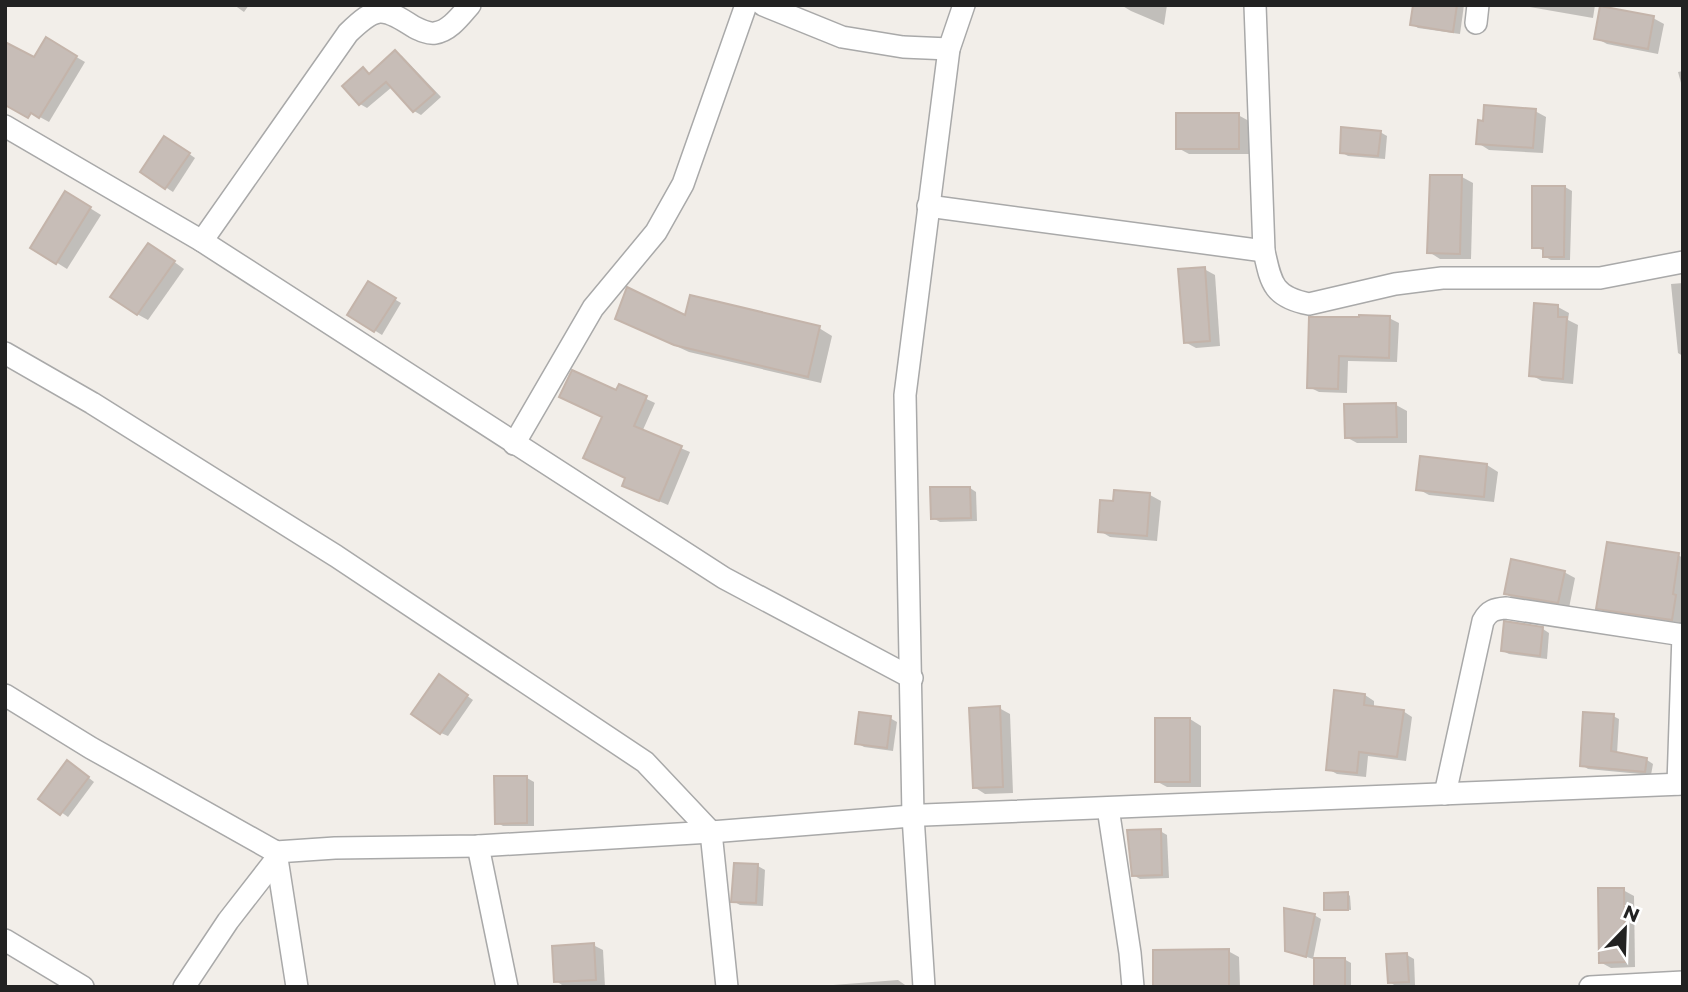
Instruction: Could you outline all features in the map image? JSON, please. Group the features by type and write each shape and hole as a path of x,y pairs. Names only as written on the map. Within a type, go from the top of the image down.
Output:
{"street":[{"path":"202,241 348,33 364,17 378,10 393,13 420,31 436,33 449,27 470,5"},
{"path":"514,444 593,308 656,232 682,184 746,5"},
{"path":"763,5 842,37 903,47 949,49"},
{"path":"924,987 913,816 905,395 949,49 964,5"},
{"path":"1255,5 1264,251 1271,282 1279,292 1295,301 1309,304 1395,284 1442,278 1600,278 1683,262"},
{"path":"5,126 202,241 724,578 912,678"},
{"path":"928,206 1264,251"},
{"path":"5,353 92,403 336,556 645,762 711,832 727,987"},
{"path":"5,695 277,855 335,848 478,846 711,832 913,816 1445,794 1680,784 1683,634 1506,608 1487,613 1445,794"},
{"path":"1108,808 1133,987"},
{"path":"478,846 507,987"},
{"path":"184,987 277,855"},
{"path":"277,855 298,987"},
{"path":"5,940 83,987"},
{"path":"1590,987 1683,982"}],"building":[{"path":"1413,5 1457,5 1453,32 1410,25"},
{"path":"1600,6 1654,16 1648,49 1594,39"},
{"path":"46,37 77,56 39,118 31,113 28,118 5,105 5,42 34,57"},
{"path":"395,50 435,93 413,112 386,82 359,105 342,86 363,67 369,74"},
{"path":"1484,105 1536,109 1533,148 1476,144 1478,120 1483,121"},
{"path":"1176,113 1239,113 1239,149 1176,149"},
{"path":"1341,127 1381,131 1378,156 1340,153"},
{"path":"164,136 190,153 165,189 140,172"},
{"path":"1430,175 1462,175 1460,254 1427,253"},
{"path":"1532,186 1565,186 1564,257 1543,257 1543,248 1532,248"},
{"path":"65,191 91,207 56,264 30,248"},
{"path":"148,243 175,261 137,315 110,297"},
{"path":"1205,267 1210,341 1184,343 1178,269"},
{"path":"368,281 396,298 374,332 347,315"},
{"path":"627,287 685,315 690,295 820,326 808,377 674,345 615,319"},
{"path":"1534,303 1558,305 1558,317 1567,317 1563,379 1529,376"},
{"path":"1390,316 1389,358 1339,356 1338,389 1307,388 1309,317"},
{"path":"572,370 616,390 619,384 647,396 634,426 682,446 659,501 622,486 625,478 583,458 602,417 559,397"},
{"path":"1396,403 1397,437 1345,438 1344,404"},
{"path":"1420,456 1487,464 1484,497 1416,490"},
{"path":"930,487 970,487 971,518 931,519"},
{"path":"1114,490 1150,493 1147,536 1098,532 1100,500 1113,501"},
{"path":"1607,542 1679,553 1672,620 1596,609"},
{"path":"1511,559 1565,571 1558,603 1504,594"},
{"path":"1504,621 1543,627 1540,656 1501,651"},
{"path":"439,674 468,695 440,734 411,714"},
{"path":"1334,690 1365,694 1364,705 1404,710 1397,757 1359,752 1357,773 1326,770"},
{"path":"1000,706 1003,787 973,788 969,708"},
{"path":"859,712 891,716 887,748 855,744"},
{"path":"1583,712 1614,714 1611,751 1647,758 1645,772 1580,766"},
{"path":"1155,718 1190,718 1190,782 1155,782"},
{"path":"67,760 89,777 60,815 38,799"},
{"path":"494,776 527,776 527,823 495,824"},
{"path":"1161,829 1162,875 1132,876 1127,830"},
{"path":"734,863 758,864 756,903 731,902"},
{"path":"1598,888 1624,888 1625,962 1599,963"},
{"path":"1348,892 1348,910 1324,910 1324,893"},
{"path":"1284,908 1315,914 1306,957 1285,951"},
{"path":"594,943 596,980 554,982 552,946"},
{"path":"1229,949 1229,987 1153,987 1153,950"},
{"path":"1407,953 1409,982 1388,983 1386,954"},
{"path":"1314,958 1345,958 1345,987 1314,987"}]}
